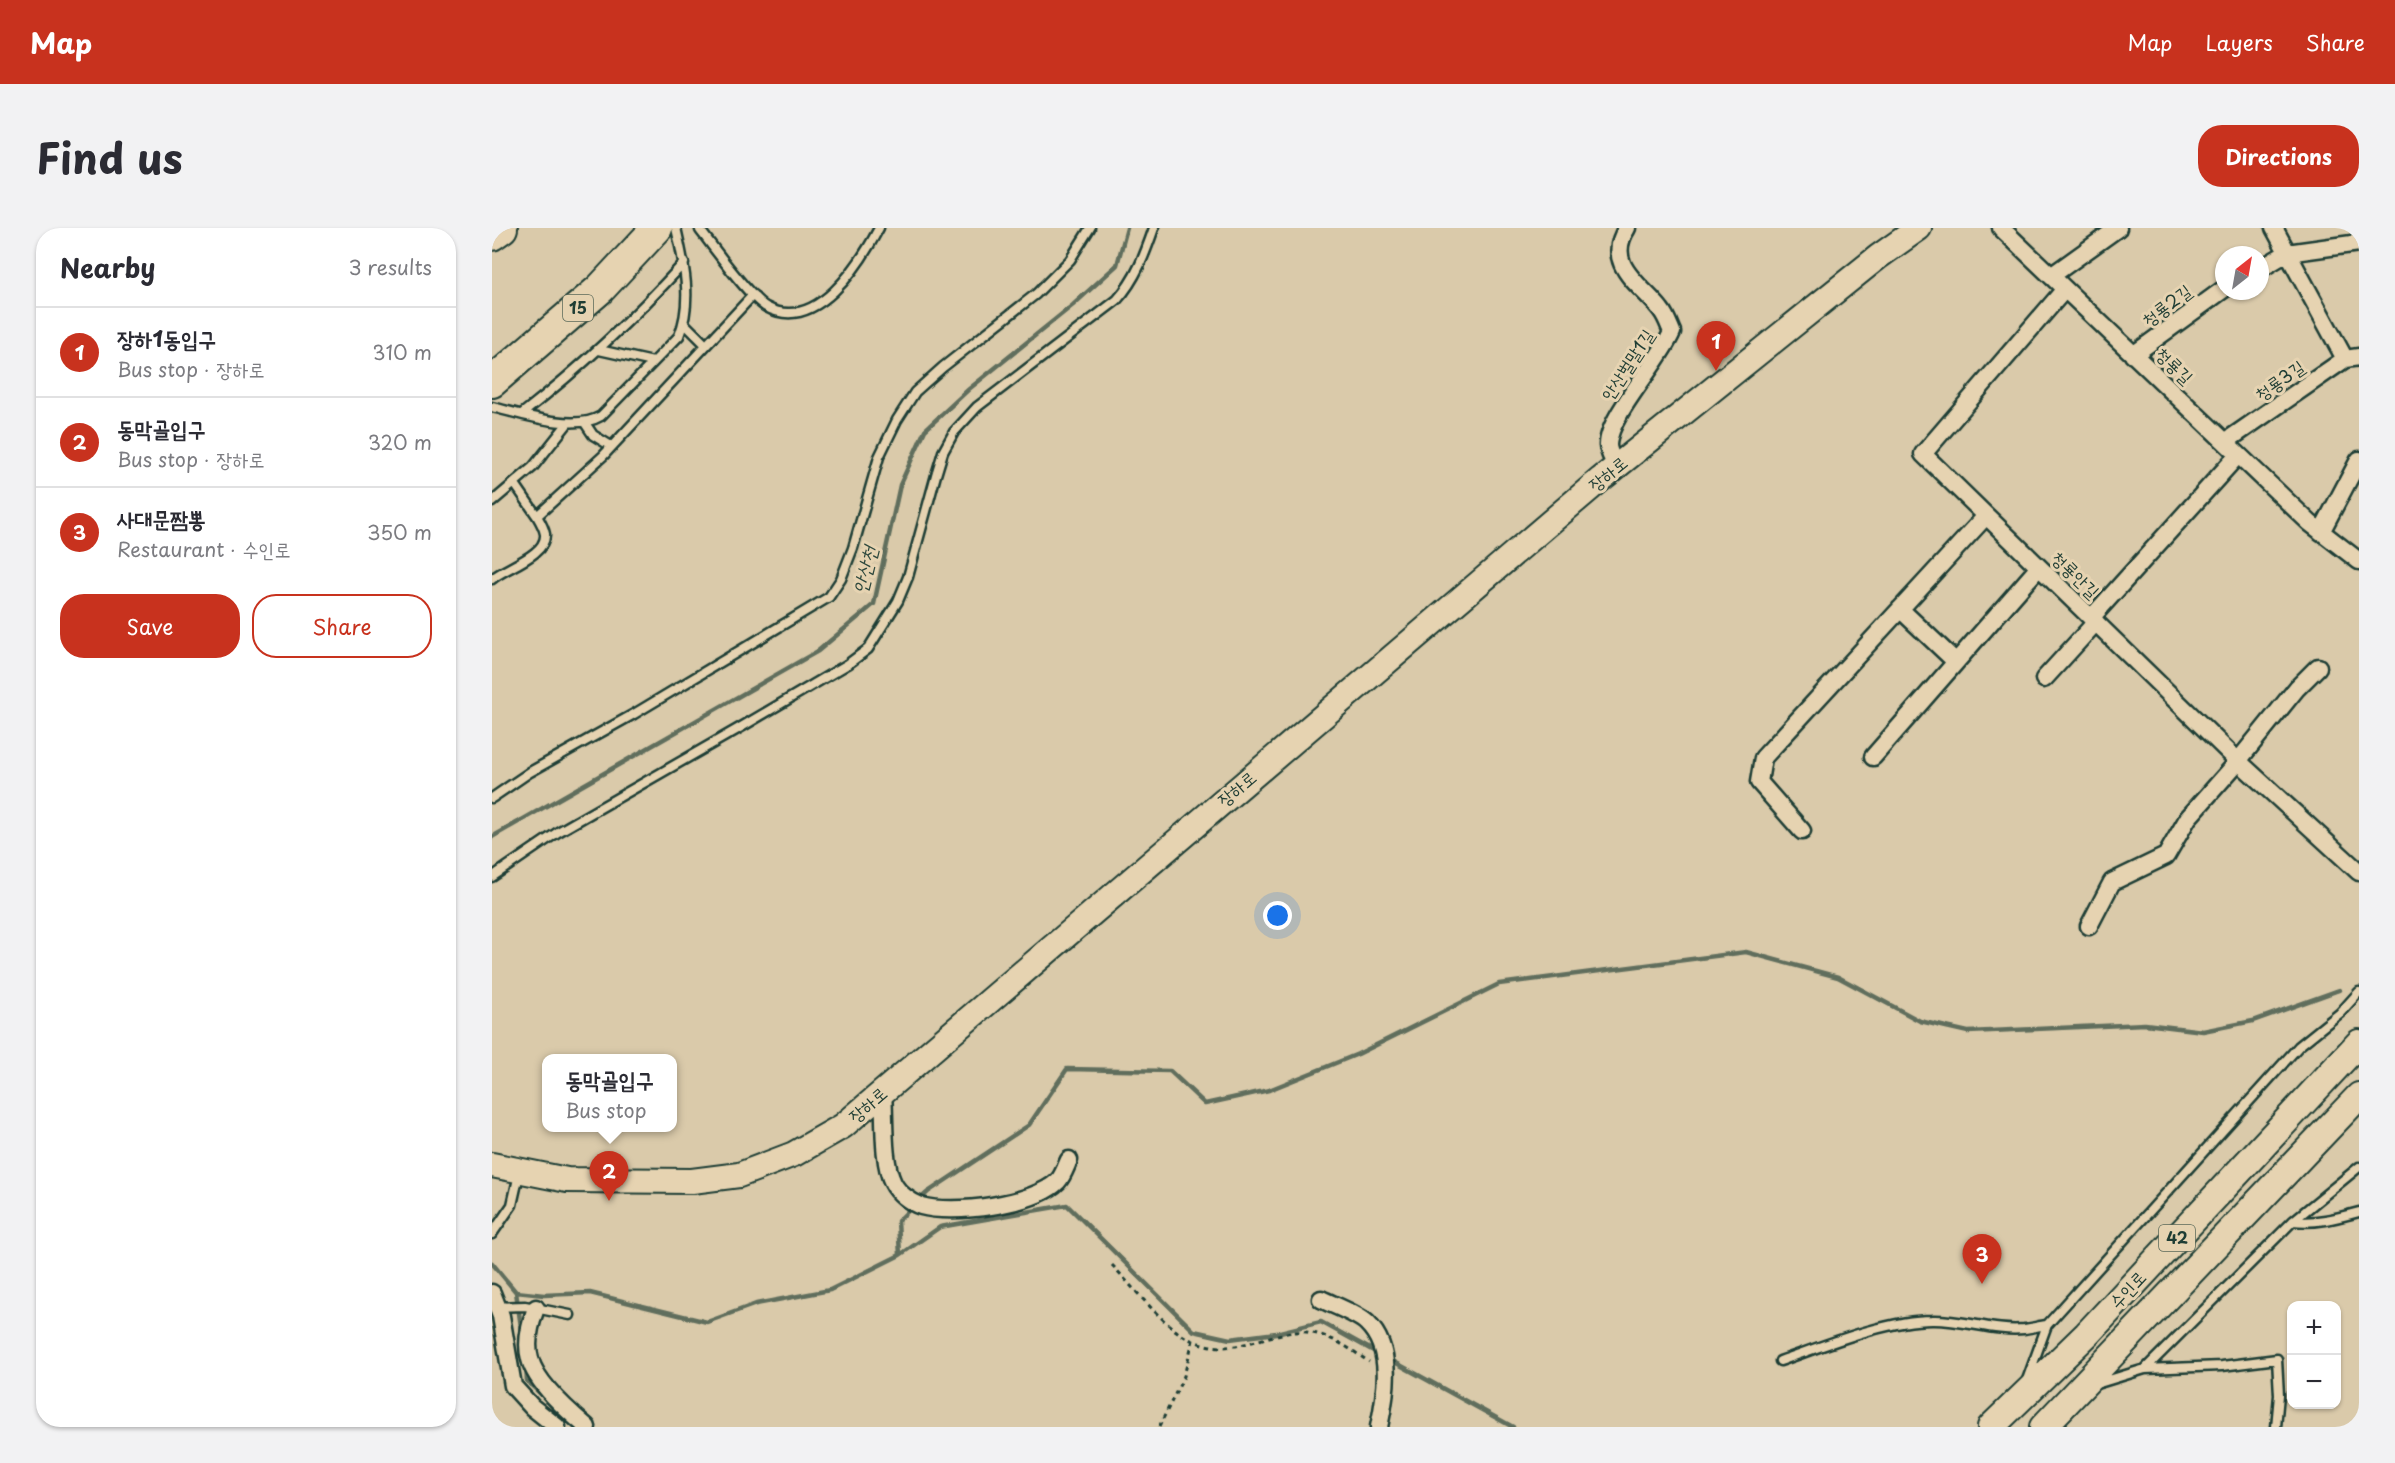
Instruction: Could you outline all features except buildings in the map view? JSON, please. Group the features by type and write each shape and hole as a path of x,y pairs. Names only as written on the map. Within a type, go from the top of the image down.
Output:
{"highway":[{"path":"492,235 502,228"},
{"name":"15","path":"492,382 600,289 657,228"}],"main road":[{"name":"수인로","path":"1991,1427 2087,1334 2359,1043"},
{"name":"수인로","path":"2043,1427 2156,1306 2359,1096"}],"street":[{"name":"안산벌말1길","path":"1617,467 1608,446 1615,419 1665,347 1672,332 1662,311 1624,269 1618,252 1620,239 1627,228"},
{"name":"장하로","path":"492,1165 567,1180 692,1181 739,1175 794,1154 843,1126 1617,467 1878,256 1919,228"},
{"name":"청룡길","path":"2001,228 2321,532 2359,561"},
{"path":"2051,276 2118,228"},
{"path":"2274,228 2352,358"},
{"path":"2269,264 2287,253 2359,243"},
{"name":"청룡안길","path":"2065,289 1923,454 2238,760 2359,872"},
{"name":"청룡2길","path":"2133,355 2215,296"},
{"name":"청룡3길","path":"2225,442 2352,358"},
{"path":"2044,679 2238,454"},
{"path":"2321,532 2359,459"},
{"path":"1802,831 1759,782 1763,758 1986,516"},
{"path":"1873,757 2039,567"},
{"path":"1900,609 1956,662"},
{"path":"2089,926 2112,882 2166,856 2188,818 2297,688 2318,667"},
{"path":"883,1092 886,1160 892,1183 902,1195 914,1202 952,1209 996,1206 1028,1198 1058,1181 1069,1160"},
{"path":"1321,1299 1366,1322 1381,1344 1385,1370 1385,1397 1379,1427"},
{"path":"499,1302 513,1386 532,1407 557,1427"},
{"path":"531,1307 530,1359 542,1382 587,1427"}],"lane":[{"path":"492,407 568,423 585,423 601,416 679,336 684,323 687,277 676,228"},
{"path":"700,230 764,306 779,312 797,312 833,294 867,252 879,228"},
{"path":"492,798 530,772 634,714 829,597 841,579 853,549 879,458 897,420 915,392 983,334 1036,294 1070,260 1090,228"},
{"path":"492,877 558,832 743,726 868,650 898,601 908,577 943,452 954,432 977,407 1117,300 1129,286 1146,253 1154,228"},
{"path":"523,414 616,335 684,263"},
{"path":"537,516 611,446 753,295"},
{"path":"684,323 706,345"},
{"path":"599,350 653,362"},
{"path":"492,502 532,467 568,423"},
{"path":"585,423 593,435 611,446"},
{"path":"492,579 509,567 537,553 543,544 545,534 537,516 515,484"},
{"path":"2021,1398 2047,1325 2298,1046 2340,1014 2359,992"},
{"path":"2145,1369 2293,1221 2359,1167"},
{"path":"492,1234 512,1205 520,1170"},
{"path":"2293,1221 2327,1220 2359,1212"},
{"path":"499,1302 570,1315"},
{"path":"1780,1361 1899,1324 1929,1320 1956,1320 2022,1329 2047,1325"},
{"path":"2077,1393 2106,1379 2145,1369 2222,1366 2277,1359 2279,1395 2276,1427"}],"path":[{"path":"1112,1265 1160,1316 1186,1338 1219,1348 1296,1332 1326,1336 1385,1370"},
{"path":"1159,1427 1184,1376 1192,1340"}],"waterway":[{"name":"안산천","path":"492,837 818,651 874,604 900,485 925,430 969,389 1073,305 1117,265 1127,228"},
{"path":"919,1200 1029,1125 1067,1069 1170,1071 1205,1104 1269,1090 1358,1054 1499,984 1746,952 1838,977 1920,1021 1968,1032 2145,1024 2203,1031 2253,1021 2339,990"},
{"path":"516,1292 544,1295 590,1293 707,1322 756,1304 830,1290 900,1255 940,1227 1067,1205 1194,1331 1230,1339 1276,1333 1321,1322 1379,1354"},
{"path":"900,1255 898,1221 913,1206"},
{"path":"492,1263 516,1292 522,1334"},
{"path":"1389,1359 1513,1427"},
{"path":"526,1366 527,1381 543,1396"}],"place":[{"name":"장하1동입구","path":"1716,371"},
{"name":"동막골입구","path":"609,1201"},
{"name":"사대문짬뽕","path":"1982,1284"}]}
